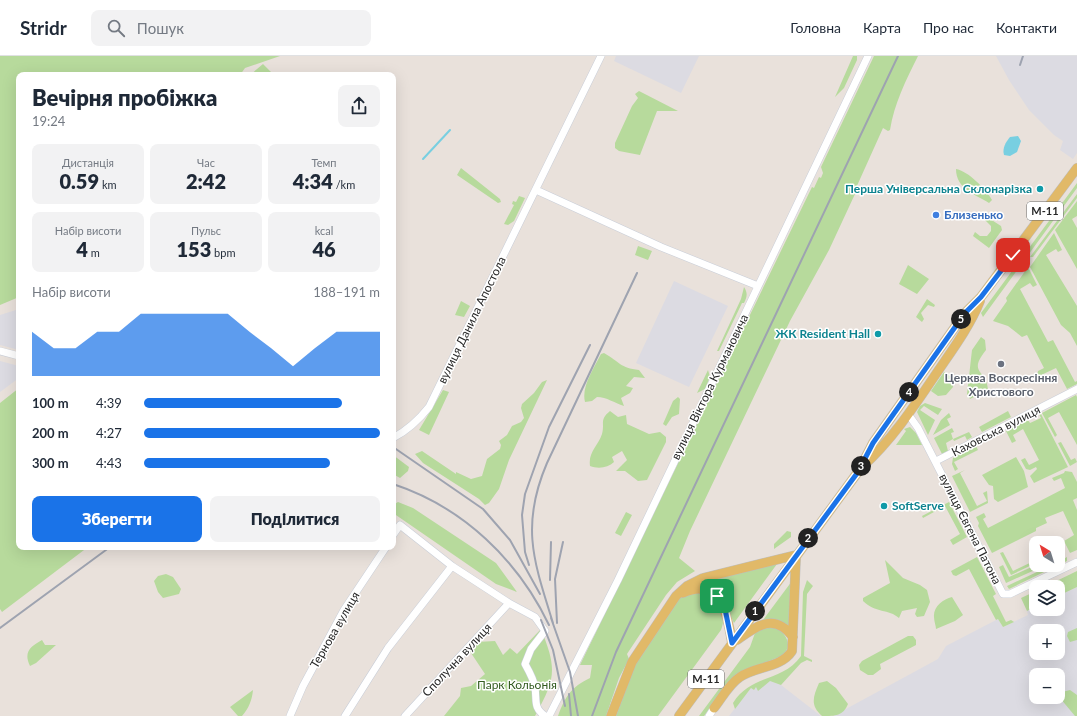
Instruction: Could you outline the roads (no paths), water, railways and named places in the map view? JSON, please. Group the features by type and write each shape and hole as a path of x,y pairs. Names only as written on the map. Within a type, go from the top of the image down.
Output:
{"main road":[{"name":"М-11","path":"679,716 858,472 873,443 965,313 981,297 1077,168"},
{"name":"М-11","path":"858,472 881,450 926,390 973,317 981,297"},
{"path":"925,370 926,390"},
{"path":"889,420 908,414 909,392"},
{"path":"611,716 632,662 676,596 687,586 703,578 796,555 792,651 785,659 740,677 730,686 712,712"},
{"path":"676,596 693,589 705,590 717,596 725,609 732,643 757,626 771,622 784,627 793,637"}],"street":[{"name":"вулиця Данила Апостола","path":"396,436 407,431 419,420 429,407 601,56"},
{"name":"вулиця Віктора Курмановича","path":"549,716 621,573 868,56"},
{"path":"536,190 661,246 758,286"},
{"path":"0,351 16,355"},
{"name":"Каховська вулиця","path":"936,461 1077,389"},
{"name":"вулиця Євгена Патона","path":"908,414 918,428 936,461 1003,594 1010,594 1077,562"},
{"path":"396,530 400,524 452,566 509,603 534,617 545,631 531,649 525,664 535,687 535,704 539,712 545,716"},
{"name":"Тернова вулиця","path":"290,716 303,686 344,610 384,550"},
{"path":"345,716 388,648 452,566"},
{"name":"Сполучна вулиця","path":"404,716 509,603"}],"water":[{"path":"1018,136 1021,141 1017,152 1010,156 1004,155 1004,148 1010,137"}],"waterway":[{"path":"423,159 450,130"}],"railway":[{"path":"592,716 616,652 898,56"},
{"path":"1020,65 1023,56"},
{"path":"553,623 540,581 533,544 532,525 534,506 539,485 547,463 637,273"},
{"path":"529,565 525,552 522,515 525,494 549,427 590,345"},
{"path":"396,449 483,509 510,540 540,594"},
{"path":"396,485 419,494 443,507 486,539 521,579 536,601 549,625"},
{"path":"550,580 551,542"},
{"path":"557,623 555,579 563,542"},
{"path":"0,628 106,550"},
{"path":"551,618 570,672 578,716"},
{"path":"541,620 553,650 565,706"},
{"path":"569,694 571,716"}],"place":[{"name":"Перша Універсальна Склонарізка","path":"1040,189"},
{"name":"Близенько","path":"936,215"},
{"name":"ЖК Resident Hall","path":"878,334"},
{"name":"Церква Воскресіння Христового","path":"1001,364"},
{"name":"SoftServe","path":"884,506"}],"park label":[{"name":"Парк Кольонія","path":"517,685"}]}
